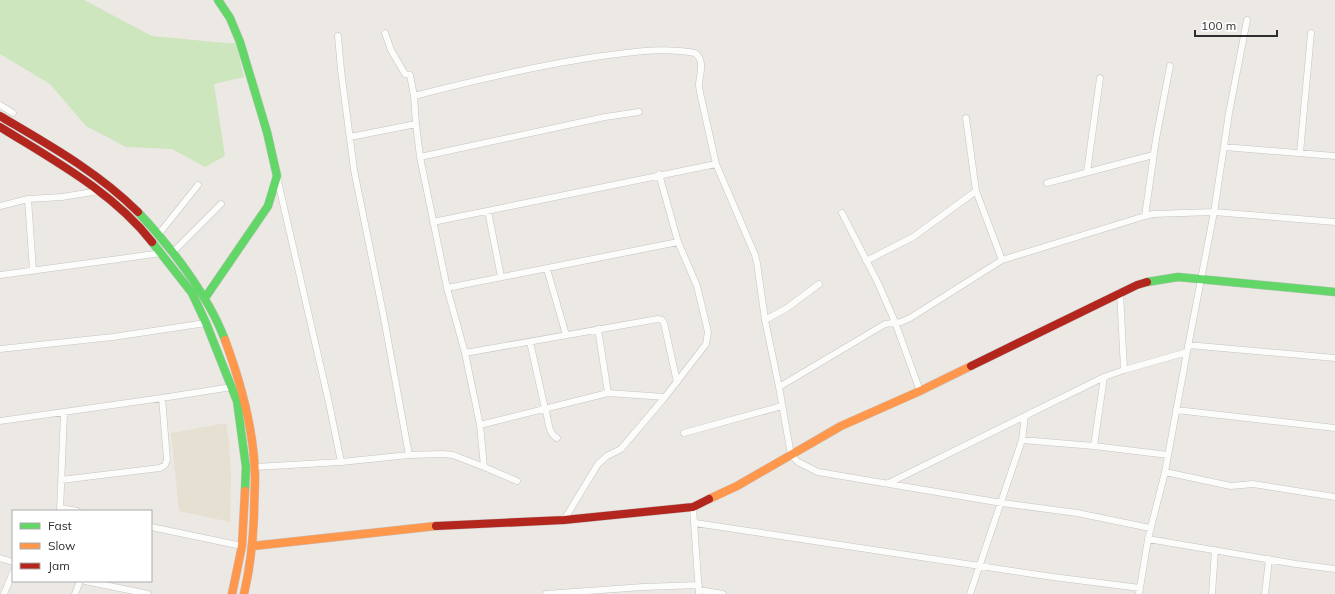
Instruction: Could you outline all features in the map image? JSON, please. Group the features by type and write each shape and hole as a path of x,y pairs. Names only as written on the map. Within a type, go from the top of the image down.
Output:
{"street":[{"path":"218,0 230,18 240,42 267,132 329,403 340,462"},
{"path":"695,523 1140,591 1150,528 1165,472 1186,352 1214,212 1229,113 1247,20"},
{"path":"385,33 391,50 405,74 410,75 414,96 420,157 447,288 465,353 480,424 484,467"},
{"path":"1300,153 1310,33"},
{"path":"338,36 354,170 384,313 409,455"},
{"path":"414,96 460,84 568,61 648,50 671,50 695,53 699,56 701,61 699,86 716,164 755,255 765,320 791,455 798,462 818,472 1002,503 1077,513 1150,528"},
{"path":"1145,216 1153,155 1170,66"},
{"path":"1087,172 1100,78"},
{"path":"0,105 13,113"},
{"path":"420,157 605,116 639,112"},
{"path":"0,116 53,148 107,184 124,198 173,252 205,298 219,326 240,384 244,397 253,447 255,467 253,546 249,575 244,594"},
{"path":"966,118 976,191 1002,260"},
{"path":"350,137 416,124"},
{"path":"0,127 75,174 121,209 162,253 192,293 232,386 236,401 246,467 242,546 232,594"},
{"path":"1224,146 1335,156"},
{"path":"1046,183 1153,155"},
{"path":"433,222 659,174 716,164"},
{"path":"564,520 598,464 607,456 621,449 677,382 706,344 708,337 697,286 678,242 659,174"},
{"path":"205,298 268,206 277,176"},
{"path":"158,235 198,185"},
{"path":"0,206 28,199 62,197 99,191"},
{"path":"866,261 913,237 976,191"},
{"path":"28,199 34,271"},
{"path":"173,252 221,204"},
{"path":"488,211 502,277"},
{"path":"779,387 885,324 901,322 910,318 1002,260 1145,216 1214,212 1335,222"},
{"path":"842,213 878,283 895,322 920,391"},
{"path":"447,288 678,242"},
{"path":"0,275 162,253"},
{"path":"547,269 566,335"},
{"path":"253,546 430,526 564,520 693,507 737,486 841,426 920,391 1137,284 1153,280 1178,277 1335,292"},
{"path":"765,320 792,304 819,284"},
{"path":"1120,292 1124,370"},
{"path":"465,353 662,320 664,323 677,382"},
{"path":"0,349 112,337 206,323"},
{"path":"598,330 608,393"},
{"path":"530,342 551,434 557,438"},
{"path":"1188,345 1335,358"},
{"path":"889,484 1104,377 1186,352"},
{"path":"1094,446 1104,377"},
{"path":"0,420 162,398 232,386"},
{"path":"480,424 608,393 665,397"},
{"path":"62,480 160,468 165,465 168,460 162,398"},
{"path":"684,433 782,406"},
{"path":"1176,410 1335,428"},
{"path":"60,509 64,412"},
{"path":"970,594 1002,503 1022,440 1026,416"},
{"path":"1022,440 1094,446 1168,455"},
{"path":"255,467 340,462 409,455 448,455 484,467 517,482"},
{"path":"1165,472 1231,486 1253,484 1335,497"},
{"path":"693,507 699,590"},
{"path":"152,527 242,546"},
{"path":"1148,539 1335,569"},
{"path":"1212,594 1216,550"},
{"path":"0,558 12,562"},
{"path":"1265,594 1269,559"},
{"path":"4,594 12,574"},
{"path":"75,594 80,582"},
{"path":"90,582 147,594"},
{"path":"546,594 643,587 699,590 723,594"}],"shaded area":[{"path":"226,423 229,441 231,475 230,522 179,511 171,433"}],"green space":[{"path":"0,0 84,0 152,36 236,43 244,77 214,84 225,156 205,167 172,149 126,147 86,126 50,84 0,54"}],"traffic: fast":[{"path":"205,298 268,206 277,176 267,132 240,42 230,18 218,0"},
{"path":"138,212 163,240 188,272 209,306 225,340"},
{"path":"152,242 192,293 206,323 237,401 246,467 245,491"},
{"path":"1147,282 1178,277 1335,292"}],"traffic: slow":[{"path":"225,340 246,407 254,459 255,481 253,536 250,565 244,594"},
{"path":"709,499 737,486 841,426 920,391 971,366"},
{"path":"232,594 242,546 245,491"},
{"path":"253,546 436,526"}],"traffic: jam":[{"path":"0,116 90,172 138,212"},
{"path":"0,127 101,192 136,224 152,242"},
{"path":"971,366 1137,285 1147,282"},
{"path":"436,526 564,520 693,507 709,499"}]}
